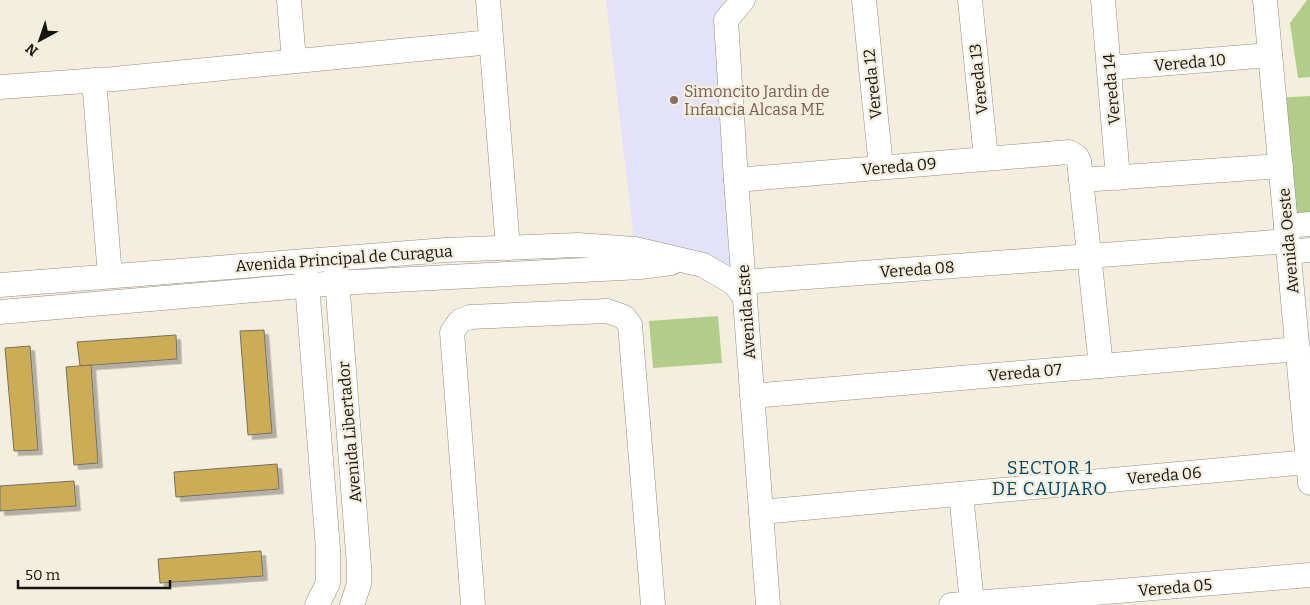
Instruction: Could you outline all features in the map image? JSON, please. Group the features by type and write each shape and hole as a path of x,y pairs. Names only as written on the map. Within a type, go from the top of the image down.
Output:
{"street":[{"path":"289,0 294,61"},
{"path":"488,0 508,248"},
{"name":"Avenida Este","path":"743,0 726,20 768,605"},
{"name":"Vereda 12","path":"864,0 881,167"},
{"name":"Vereda 13","path":"970,0 986,158"},
{"name":"Vereda 14","path":"1104,0 1118,178"},
{"name":"Avenida Oeste","path":"1265,0 1281,166 1293,242 1298,349 1305,372 1309,472"},
{"path":"0,87 94,80 491,42"},
{"name":"Vereda 10","path":"1109,68 1270,55"},
{"path":"94,80 110,276"},
{"name":"Vereda 09","path":"736,180 1063,150 1077,157 1081,180"},
{"path":"1101,366 1081,180 1281,166"},
{"name":"Vereda 08","path":"744,289 1090,256 1293,242 1310,224"},
{"name":"Avenida Principal de Curagua","path":"0,284 335,258 508,248 608,246 635,249 688,261 719,273 744,289"},
{"name":"Avenida Libertador","path":"335,258 359,566 359,584 352,605"},
{"name":"Avenida Libertador","path":"305,260 329,556 328,583 318,605"},
{"name":"Avenida Principal de Curagua","path":"0,312 337,283 640,267 688,261"},
{"path":"473,605 452,332 460,321 470,317 607,311 624,317 630,325 654,605"},
{"name":"Vereda 07","path":"752,396 1298,349"},
{"name":"Vereda 06","path":"761,512 961,494 1309,472"},
{"path":"961,494 962,604"},
{"name":"Vereda 05","path":"962,604 1310,575"}],"shaded area":[{"name":"Simoncito Jardin de Infancia Alcasa ME","path":"606,0 724,0 734,283 635,249"}],"green space":[{"path":"1307,0 1310,0 1310,77 1298,78 1290,23"},
{"path":"1310,96 1310,224 1286,226 1274,98"},
{"path":"718,316 722,363 653,368 649,321"}],"building":[{"path":"264,330 272,433 248,435 240,331"},
{"path":"176,335 177,359 80,366 77,342"},
{"path":"30,346 38,450 14,451 5,348"},
{"path":"91,365 98,463 74,465 66,367"},
{"path":"277,464 279,489 176,497 174,472"},
{"path":"74,481 76,506 0,511 0,486"},
{"path":"261,551 263,576 160,583 158,559"}],"place":[{"name":"Simoncito Jardin de Infancia Alcasa ME","path":"674,100"}],"district":[{"name":"SECTOR 1 DE CAUJARO","path":"1050,478"}]}
